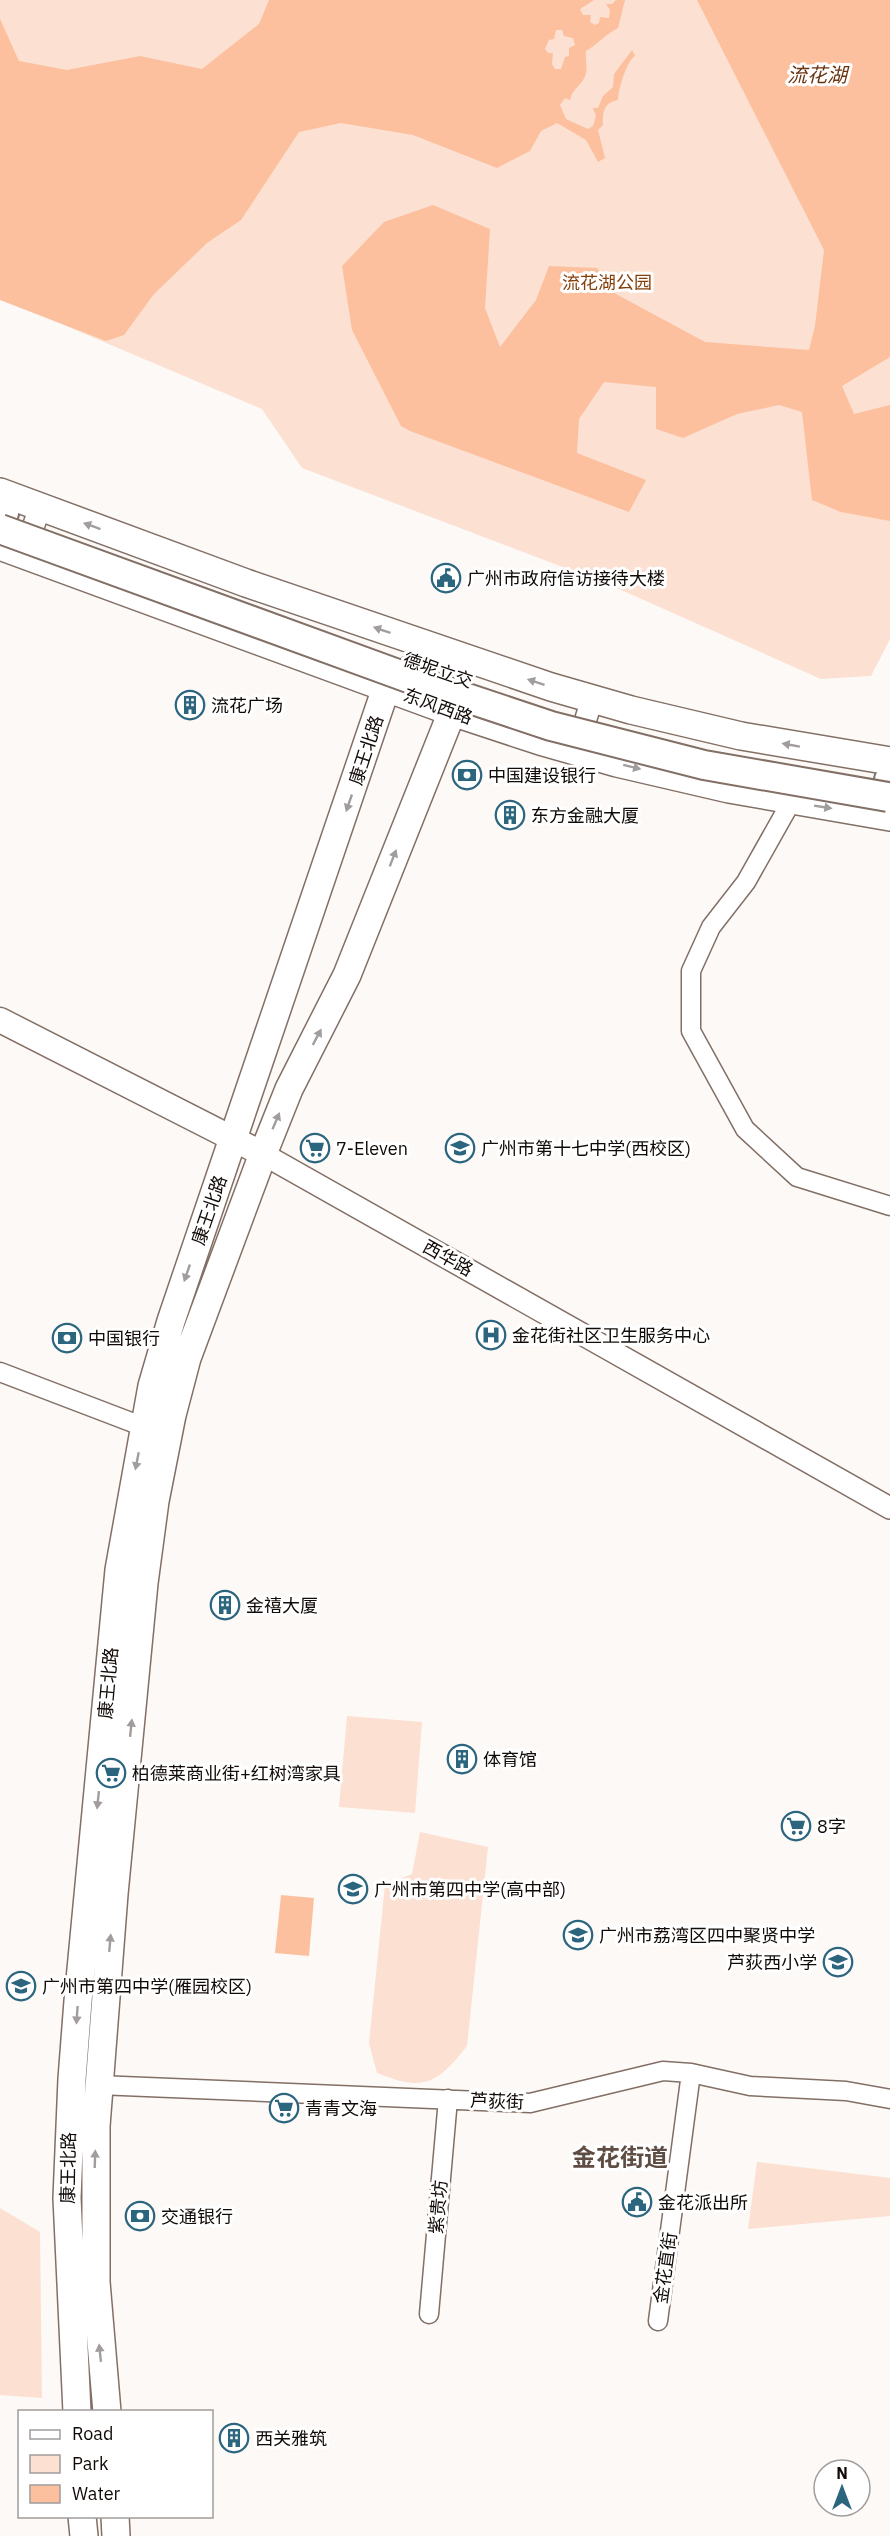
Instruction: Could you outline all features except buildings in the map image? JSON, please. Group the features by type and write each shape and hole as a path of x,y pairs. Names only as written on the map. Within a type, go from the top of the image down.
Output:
{"highway":[{"name":"德坭立交","path":"0,511 524,699 618,727 890,789"},
{"name":"德坭立交","path":"0,529 424,684 551,726 622,746 704,765 890,789"}],"main road":[{"path":"0,492 246,583 437,649 592,699 741,736 890,789"},
{"name":"东风西路","path":"12,550 452,712 576,751 659,773 791,802 890,789"},
{"path":"387,688 437,649"},
{"path":"437,649 452,712"},
{"name":"康王北路","path":"77,2410 67,2198 72,2079 119,1570 144,1427 158,1360 387,688"},
{"name":"康王北路","path":"107,2410 99,2342 94,2247 98,2085 144,1583 155,1501 172,1415 187,1358 262,1154 290,1089 347,975 452,712"},
{"name":"西华路","path":"0,1020 233,1137 262,1154"},
{"path":"82,2518 84,2536"},
{"path":"115,2518 116,2536"}],"street":[{"path":"12,550 40,507"},
{"path":"229,629 246,583"},
{"path":"576,751 592,699"},
{"path":"791,802 746,882 711,927 691,970 691,1031 745,1129 797,1177 890,1206"},
{"name":"西华路","path":"262,1154 890,1508"},
{"path":"213,1198 223,1190 231,1188 238,1193 242,1209"},
{"path":"0,1372 144,1427"},
{"name":"芦荻街","path":"98,2085 530,2103 663,2071 691,2073 750,2086 846,2091 890,2099"},
{"name":"金花直街","path":"658,2321 691,2073"},
{"name":"紫贵坊","path":"429,2314 448,2099"}],"green space":[{"name":"流花湖公园","path":"0,0 890,0 890,639 871,676 821,679 610,585 302,468 262,409 0,298"},
{"path":"347,1716 422,1722 415,1813 339,1807"},
{"path":"420,1832 488,1847 467,2046 438,2076 418,2083 393,2079 377,2073 369,2043 385,1885 412,1874"},
{"path":"757,2162 890,2178 890,2216 748,2229"},
{"path":"0,2208 40,2232 42,2398 0,2395"}],"water":[{"path":"269,0 594,0 580,9 583,15 591,15 590,22 595,25 599,23 600,17 609,18 610,10 606,4 612,4 616,0 625,0 618,28 586,51 585,77 570,100 565,98 560,105 566,119 588,129 593,126 596,116 593,108 598,108 603,96 613,87 614,74 632,50 635,56 629,63 618,100 610,103 604,112 603,125 598,130 605,158 598,162 586,140 557,123 541,131 530,151 497,168 413,135 341,123 299,132 241,220 207,243 154,294 124,335 106,341 0,300 0,19 19,61 67,70 140,56 202,69 259,24","holes":["556,30 562,30 564,36 573,38 575,45 569,48 569,56 565,57 561,69 555,69 552,64 553,53 548,53 545,49 549,40 554,39"]},
{"name":"流花湖","path":"697,0 890,0 890,357 842,386 854,414 890,405 890,521 841,512 812,500 802,412 779,405 737,414 683,438 656,429 656,387 604,382 579,419 577,453 646,480 629,512 401,426 352,330 342,266 384,222 433,205 490,229 485,308 500,347 536,300 549,266 597,268 616,294 705,342 809,350 815,326 824,250"},
{"path":"281,1895 314,1898 309,1956 275,1953"}],"place":[{"name":"广州市政府信访接待大楼","path":"446,578"},
{"name":"流花广场","path":"190,705"},
{"name":"中国建设银行","path":"467,775"},
{"name":"东方金融大厦","path":"510,815"},
{"name":"7-Eleven","path":"315,1148"},
{"name":"广州市第十七中学(西校区)","path":"460,1148"},
{"name":"金花街社区卫生服务中心","path":"491,1335"},
{"name":"中国银行","path":"67,1338"},
{"name":"金禧大厦","path":"225,1605"},
{"name":"体育馆","path":"462,1759"},
{"name":"柏德莱商业街+红树湾家具","path":"111,1773"},
{"name":"8字","path":"796,1826"},
{"name":"广州市第四中学(高中部)","path":"353,1889"},
{"name":"广州市荔湾区四中聚贤中学","path":"578,1935"},
{"name":"芦荻西小学","path":"838,1962"},
{"name":"广州市第四中学(雁园校区)","path":"21,1986"},
{"name":"青青文海","path":"284,2108"},
{"name":"金花派出所","path":"637,2202"},
{"name":"交通银行","path":"140,2216"},
{"name":"西关雅筑","path":"234,2438"}],"district":[{"name":"金花街道","path":"620,2157"}]}
